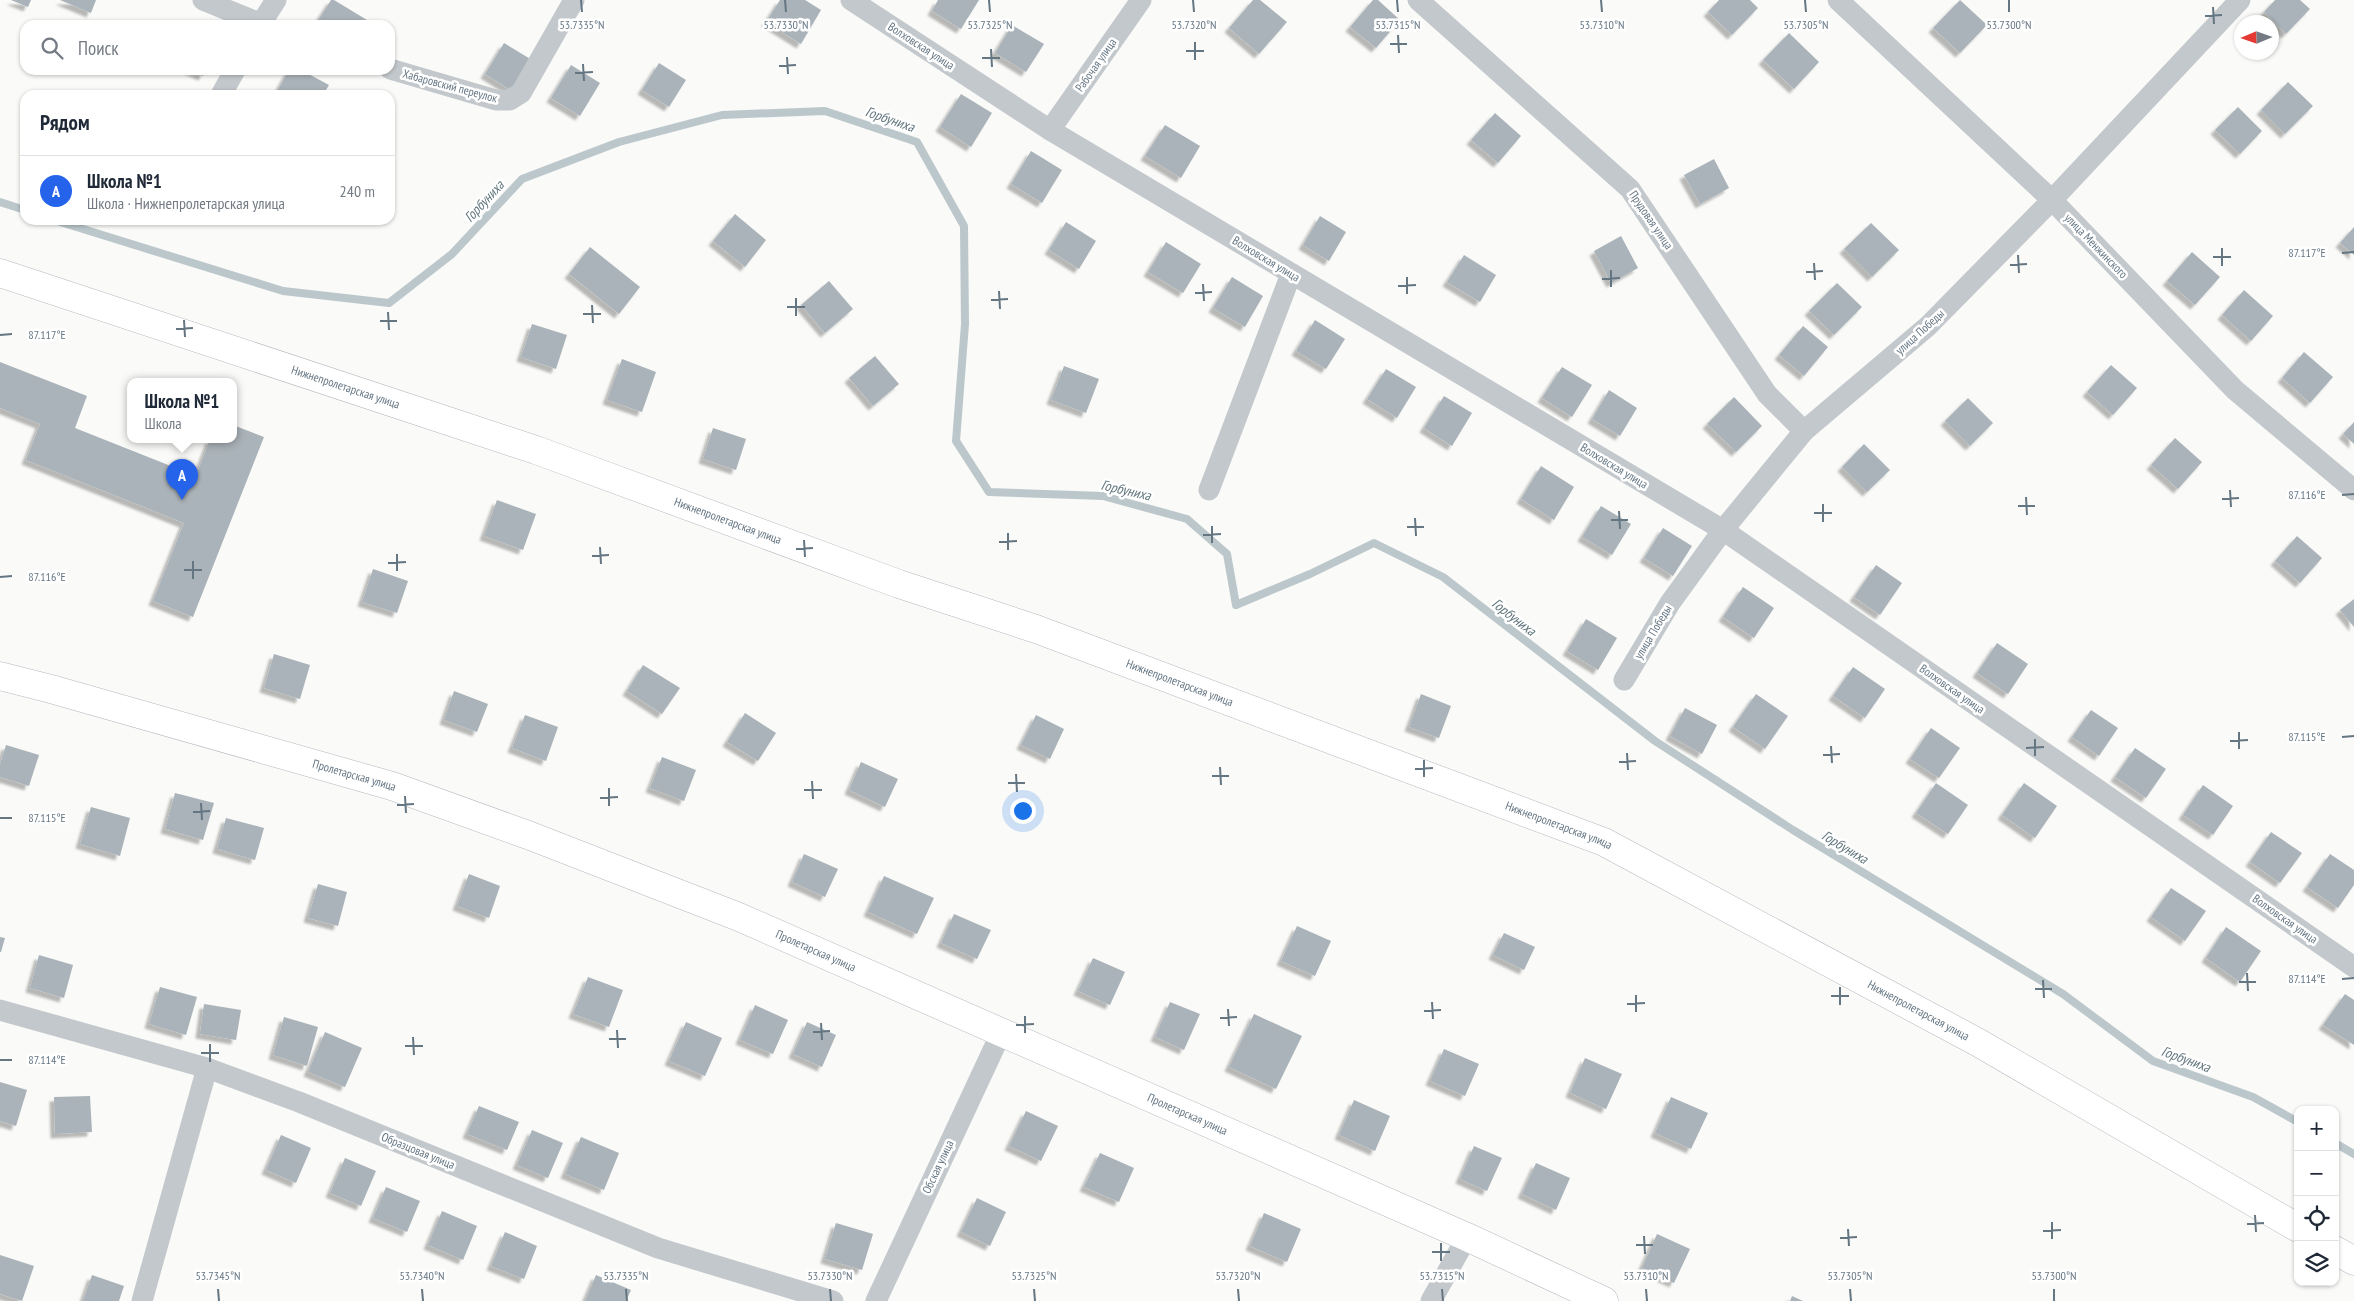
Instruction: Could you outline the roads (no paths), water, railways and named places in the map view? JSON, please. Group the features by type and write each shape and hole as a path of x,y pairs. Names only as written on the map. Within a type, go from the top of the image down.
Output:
{"main road":[{"name":"Нижнепролетарская улица","path":"0,273 536,450 899,584 1036,629 1604,842 1979,1043 2294,1226"},
{"name":"Пролетарская улица","path":"0,676 392,786 528,835 739,917 1467,1237 1604,1301"},
{"path":"2339,1252 2354,1261"}],"street":[{"path":"202,0 249,20"},
{"path":"264,20 276,0"},
{"name":"Хабаровский переулок","path":"395,70 496,100 510,100 521,93 574,0"},
{"name":"Волховская улица","path":"851,0 1050,130 1723,530 2354,967"},
{"name":"Рабочая улица","path":"1050,130 1141,0"},
{"name":"Прудовая улица","path":"1418,0 1630,189 1768,394 1804,431"},
{"name":"улица Менжинского","path":"1838,0 2052,200 2235,390 2354,490"},
{"name":"улица Победы","path":"1624,680 1670,603 1723,530 1804,431 1928,326 2052,200 2240,0"},
{"path":"224,90 232,75"},
{"path":"1210,490 1291,274"},
{"name":"Образцовая улица","path":"0,1010 207,1068 308,1106 658,1248 833,1301"},
{"name":"Обская улица","path":"876,1301 1001,1033"},
{"path":"142,1301 207,1068"},
{"path":"1431,1301 1467,1237"}],"waterway":[{"name":"Горбуниха","path":"70,225 283,291 389,303 452,254 522,179 619,142 722,115 825,111 917,142 964,226 965,324 956,441 989,492 1103,496 1187,519 1227,554 1236,605 1310,574 1374,543 1443,577 1655,741 1793,830 2063,994 2153,1061 2253,1097 2294,1120"},
{"name":"Горбуниха","path":"0,202 20,208"},
{"name":"Горбуниха","path":"2339,1145 2354,1154"}],"place":[{"name":"Школа №1","path":"182,500"}]}
